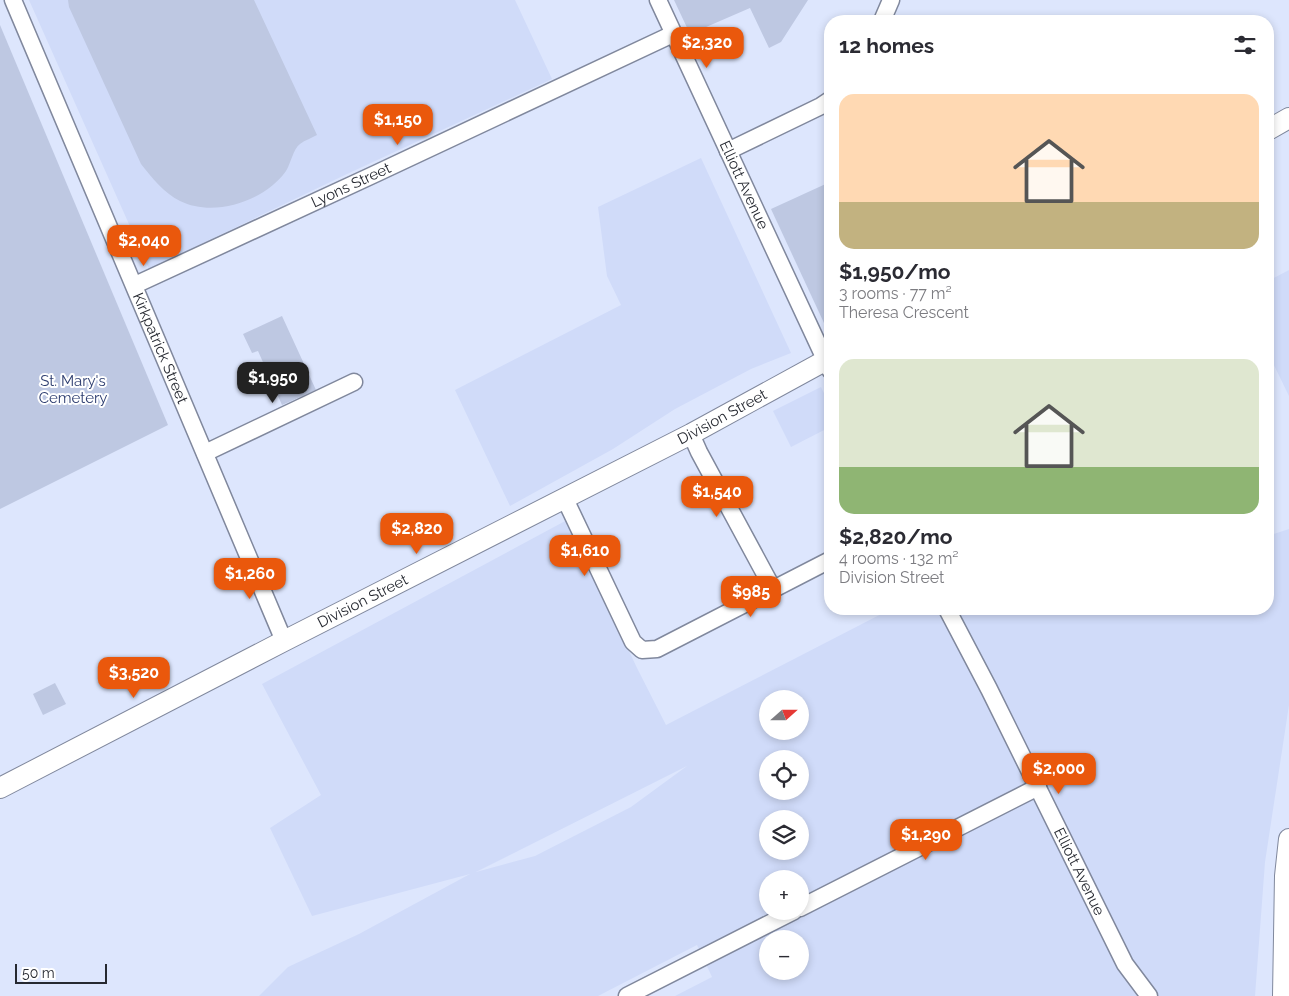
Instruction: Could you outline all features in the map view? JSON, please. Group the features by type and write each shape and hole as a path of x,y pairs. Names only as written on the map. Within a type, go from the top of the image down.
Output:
{"main road":[{"path":"1274,127 1289,118"},
{"name":"Division Street","path":"0,788 824,365"},
{"path":"1283,996 1284,876 1289,839"}],"street":[{"name":"Kirkpatrick Street","path":"13,0 284,641"},
{"name":"Elliott Avenue","path":"658,0 824,352"},
{"path":"885,15 891,0"},
{"name":"Lyons Street","path":"135,285 674,34"},
{"path":"728,151 824,104"},
{"path":"205,453 354,382"},
{"path":"692,434 699,452 772,589"},
{"path":"565,499 633,642 642,650 657,649 824,563"},
{"name":"Elliott Avenue","path":"950,615 989,689 1125,964 1149,996"},
{"path":"809,903 1038,787"},
{"path":"628,996 776,920"}],"shaded area":[{"path":"29,0 515,0 552,79 149,269"},
{"path":"701,158 791,353 751,369 675,409 613,449 510,506 455,390 621,305 607,276 598,207"},
{"path":"1289,270 1289,396 1274,365 1274,278"},
{"path":"821,387 824,393 824,430 791,447 773,411"},
{"path":"567,520 666,725 879,615 1274,615 1274,534 1289,529 1289,705 1265,862 1255,996 675,996 712,977 697,945 598,996 259,996 288,967 359,934 470,874 312,916 270,828 321,795 262,684","holes":["687,766 631,807 535,856 476,872"]}],"green space":[{"path":"68,0 254,0 317,135 298,146 286,171 277,182 252,198 238,204 208,208 193,206 174,198 154,180 141,164 69,7"},
{"path":"674,0 808,0 781,42 769,48 750,8 690,34"},
{"name":"St. Mary's Cemetery","path":"0,25 168,425 0,509"},
{"path":"824,185 824,323 771,209"},
{"path":"282,316 316,390 282,405 258,351 252,353 243,334"},
{"path":"55,683 66,704 43,715 33,694"}]}
